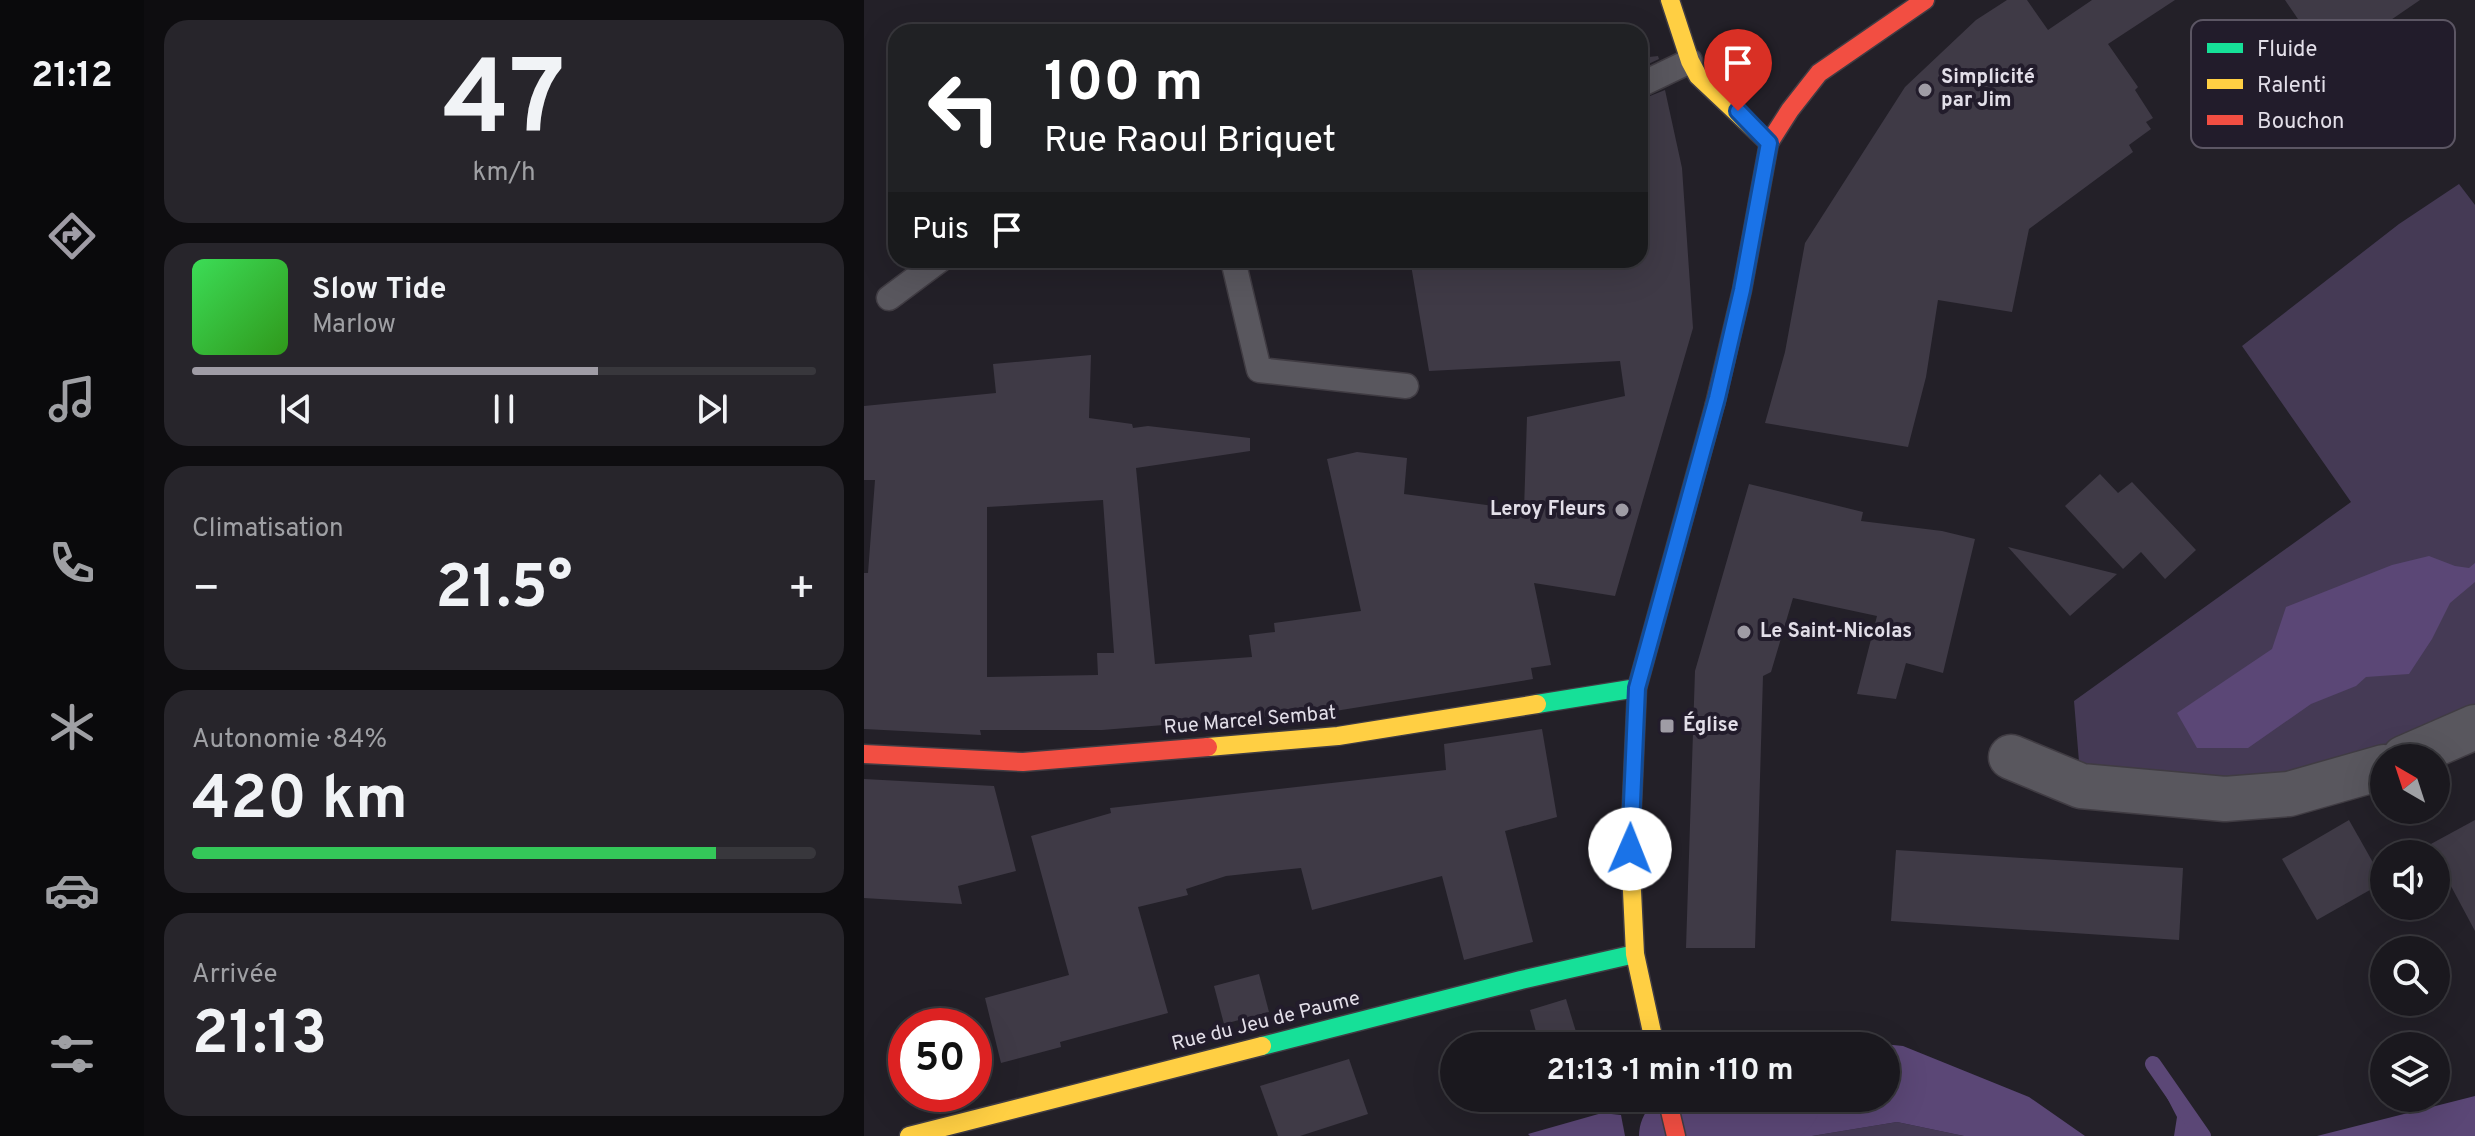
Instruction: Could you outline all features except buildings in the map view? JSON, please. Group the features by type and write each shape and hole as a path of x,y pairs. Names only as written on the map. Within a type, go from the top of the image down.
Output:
{"street":[{"path":"1670,0 1698,76 1769,143"},
{"path":"1652,1032 1635,954 1630,849 1637,688 1717,398 1742,290 1769,143 1819,73 1925,0"},
{"name":"Rue Marcel Sembat","path":"864,754 1023,762 1338,736 1637,688"},
{"path":"2436,744 2475,727"},
{"path":"2011,757 2081,786 2225,799 2289,794 2370,771"},
{"name":"Rue du Jeu de Paume","path":"909,1136 1505,984 1635,954"},
{"path":"1670,1112 1676,1136"}],"lane":[{"path":"1648,83 1690,61"},
{"path":"889,298 929,268"},
{"path":"1235,268 1259,370 1406,386"}],"shaded area":[{"path":"2459,184 2475,205 2475,727 2436,744 2370,744 2370,768 2081,786 2074,701 2351,502 2242,346 2399,224"},
{"path":"2429,556 2455,566 2469,568 2475,563 2475,582 2450,603 2432,639 2409,674 2366,677 2356,686 2311,704 2248,748 2197,748 2177,713 2272,649 2286,607 2392,565"},
{"path":"1900,1046 2029,1097 2085,1136 1964,1136 1897,1122 1812,1136 1718,1136 1713,1112 1900,1112"},
{"path":"2173,1084 2210,1136 2174,1136 2177,1117 2163,1090"},
{"path":"2475,1096 2475,1136 2317,1136 2412,1112 2450,1112 2450,1102"},
{"path":"1602,1113 1621,1115 1625,1136 1528,1134"},
{"path":"1897,1122 1964,1136 1812,1136"}],"waterway":[{"path":"2153,1064 2203,1136"},
{"path":"1684,1136 1742,1112"}],"traffic: fast":[{"path":"1537,704 1637,688"},
{"path":"1262,1046 1635,954"}],"traffic: slow":[{"path":"1670,0 1698,76 1769,143"},
{"path":"1652,1032 1635,954 1630,849 1637,688 1715,404"},
{"path":"1208,747 1338,736 1537,704"},
{"path":"909,1136 1262,1046"}],"traffic: jam":[{"path":"1715,404 1742,290 1769,143 1819,73 1925,0"},
{"path":"864,754 1023,762 1208,747"},
{"path":"1670,1112 1676,1136"}],"place":[{"name":"Simplicité par Jim","path":"1925,90"},
{"name":"Leroy Fleurs","path":"1622,510"},
{"name":"Le Saint-Nicolas","path":"1744,632"},
{"name":"Église","path":"1667,726"}],"route":[{"path":"1630,849 1637,688 1717,398 1742,290 1769,143 1738,111"}]}
